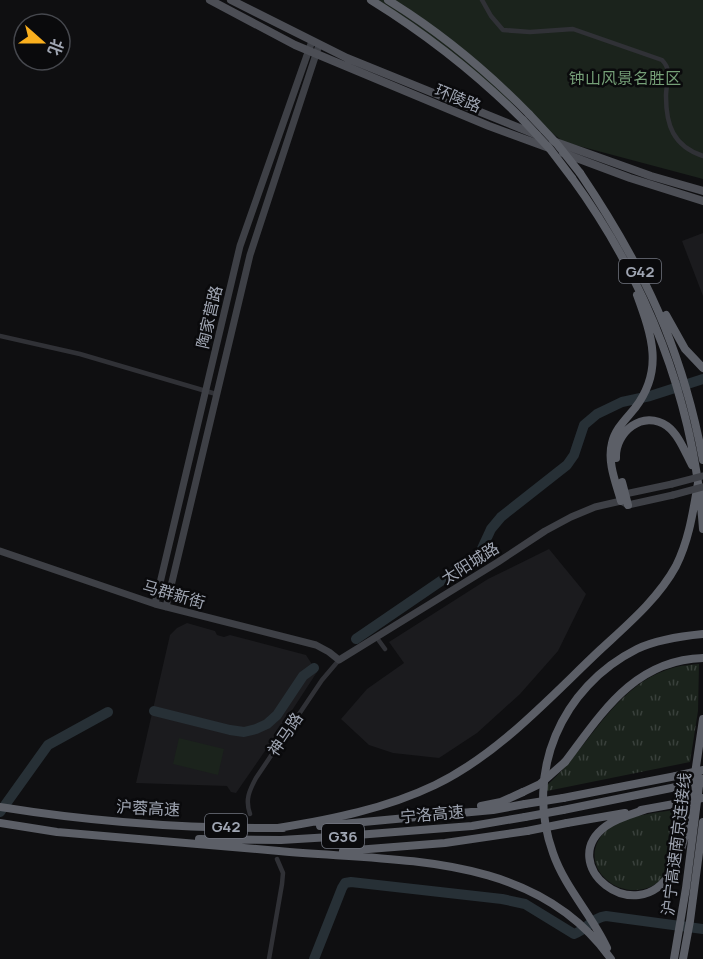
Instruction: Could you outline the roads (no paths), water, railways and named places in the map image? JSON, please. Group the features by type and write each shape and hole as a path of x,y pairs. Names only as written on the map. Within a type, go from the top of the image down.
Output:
{"highway":[{"name":"G42","path":"370,0 405,21 441,47 557,144 607,229 647,306 680,379"},
{"name":"G42","path":"388,0 476,63 526,117"},
{"name":"G42","path":"576,176 631,253 655,301 683,392 700,480 703,529"},
{"path":"607,229 631,281 651,334 654,350 653,364 645,393 614,435 611,445 611,465 625,500"},
{"path":"631,253 680,341 692,358 703,368"},
{"name":"G42","path":"683,392 703,460"},
{"path":"278,828 338,818 387,805 437,784 514,730 633,619 665,583 685,546 700,480 680,441 666,426 658,422 640,421 626,431 617,445 615,455 625,500"},
{"path":"595,932 590,916 560,870 548,836 542,789 553,740 563,718 582,692 613,663 639,648 684,636 703,634"},
{"name":"G42","path":"439,815 501,802 540,784 565,762 618,694 648,673 682,660 703,658"},
{"path":"644,810 607,825 592,842 589,853 592,869 606,885 621,894 638,895 658,887 674,867 685,838 703,719"},
{"name":"沪宁高速南京连接线","path":"686,920 703,732"},
{"name":"宁洛高速","path":"439,815 563,798 703,770"},
{"name":"宁洛高速","path":"159,839 281,840 472,825 703,783"},
{"path":"278,855 408,847 527,831 703,798"},
{"name":"沪蓉高速","path":"0,807 70,817 130,822 278,828 338,825 439,815"},
{"name":"沪宁高速南京连接线","path":"674,959 686,920 703,822"},
{"name":"沪蓉高速","path":"2,824 57,832 159,839"},
{"name":"G42","path":"159,839 278,855 403,860 463,869 504,880 555,903 595,932 611,959"},
{"name":"沪宁高速南京连接线","path":"683,932 683,959"}],"main road":[{"name":"环陵路","path":"210,0 312,53 489,126 630,178 703,201"},
{"name":"环陵路","path":"231,0 315,43 517,128 651,176 703,191"},
{"name":"陶家营路","path":"166,607 250,255 315,43"},
{"name":"陶家营路","path":"155,604 240,246 312,53"},
{"name":"太阳城路","path":"339,660 571,517 595,507 625,500 672,484 700,480"},
{"name":"太阳城路","path":"625,500 673,495 700,480"},
{"name":"马群新街","path":"0,551 155,604 316,645 329,651 339,660"}],"street":[{"path":"482,0 490,16 503,30 530,32 573,29 662,60 669,71 666,95 672,133 683,146 703,156"},
{"path":"0,336 80,354 216,394"},
{"path":"377,638 385,649"},
{"name":"神马路","path":"250,814 247,805 248,793 256,778 322,680 339,660"},
{"path":"269,959 282,884 278,855"}],"waterway":[{"path":"356,639 479,555 491,529 501,517 567,465 574,455 584,425 597,414 622,402 650,396 703,379"},
{"path":"154,711 230,730 244,732 256,729 267,724 277,715 303,676 314,668"},
{"path":"0,812 48,745 108,712"},
{"path":"314,959 342,888 345,883 351,882 502,899 525,904 574,934 606,916 703,929"}],"park label":[{"name":"钟山风景名胜区","path":"625,78"}]}
